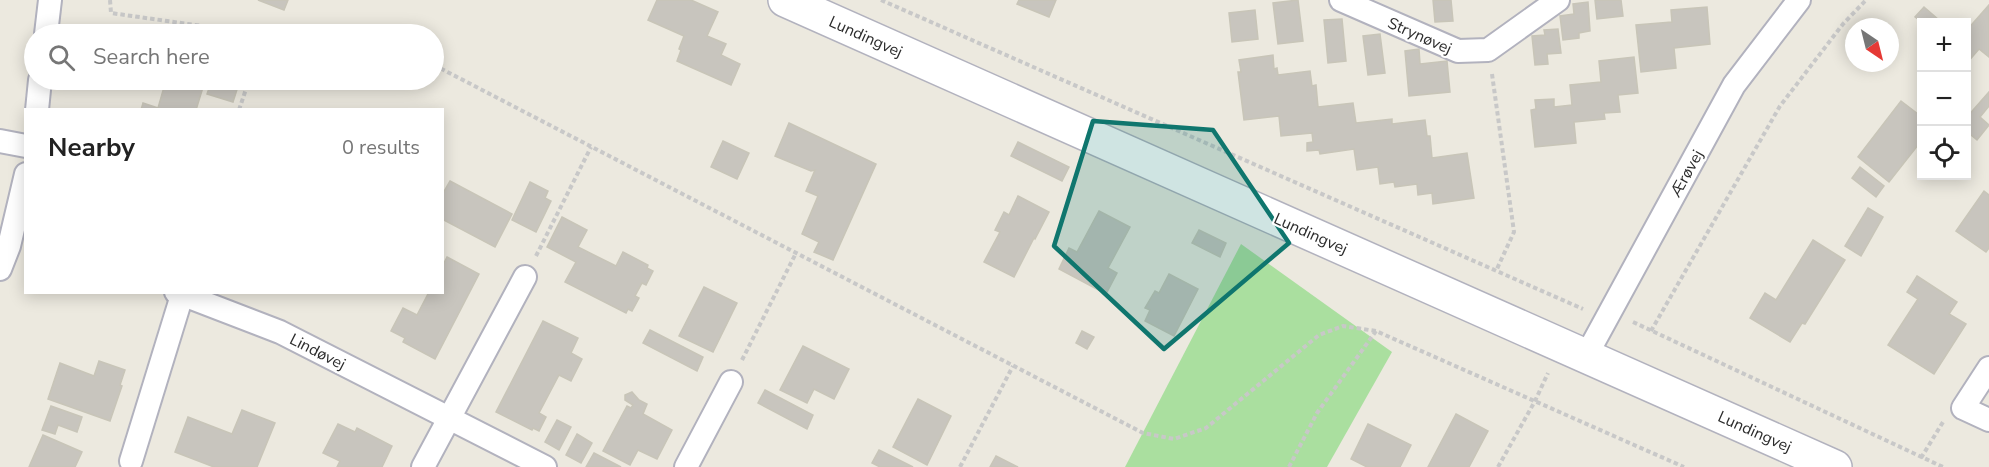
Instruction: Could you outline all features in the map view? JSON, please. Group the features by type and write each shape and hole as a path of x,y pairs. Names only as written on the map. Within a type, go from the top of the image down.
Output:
{"street":[{"path":"47,24 50,0"},
{"name":"Lundingvej","path":"785,0 1835,467"},
{"name":"Strynøvej","path":"1341,0 1458,51 1488,50"},
{"path":"1488,50 1558,0"},
{"name":"Ærøvej","path":"1574,350 1611,311 1734,85 1799,0"},
{"path":"37,108 39,90"},
{"path":"0,141 24,146"},
{"path":"0,269 17,248 24,190"},
{"path":"423,467 525,278"},
{"name":"Lindøvej","path":"131,461 181,294"},
{"name":"Lindøvej","path":"184,294 280,332 545,467"},
{"path":"1989,368 1963,408 1989,420"},
{"path":"686,467 731,382"}],"path":[{"path":"110,0 111,13 188,24"},
{"path":"881,0 1583,309 1611,311 1943,467"},
{"path":"1651,331 1780,106 1843,24 1866,0"},
{"path":"1488,50 1514,232 1496,271"},
{"path":"444,70 1143,433 1174,439 1206,428 1319,335 1343,326 1376,330 1684,467"},
{"path":"240,108 246,90"},
{"path":"525,278 591,147"},
{"path":"731,382 796,254"},
{"path":"1289,467 1317,413 1376,330"},
{"path":"1498,467 1535,401 1574,350"},
{"path":"960,467 1013,366"},
{"path":"1922,458 1942,423 1963,408"}],"highlighted area":[{"path":"1093,121 1213,130 1289,243 1164,349 1054,246"}],"green space":[{"path":"1241,244 1392,352 1327,467 1125,467"}],"building":[{"path":"258,0 288,0 284,10"},
{"path":"657,0 691,0 718,12 707,36 726,44 721,55 740,64 731,85 677,61 684,36 648,20"},
{"path":"1019,0 1056,0 1049,17 1017,4"},
{"path":"1298,0 1303,41 1278,44 1273,3"},
{"path":"1433,0 1451,0 1453,21 1435,22"},
{"path":"1595,0 1621,0 1623,16 1597,19"},
{"path":"1588,2 1590,31 1579,33 1579,38 1563,40 1560,16 1574,14 1573,4"},
{"path":"1989,5 1989,57 1979,49 1971,58 1971,25"},
{"path":"1707,7 1710,44 1674,48 1676,68 1641,72 1636,25 1672,22 1671,10"},
{"path":"1924,7 1937,18 1917,18 1915,17"},
{"path":"1255,10 1258,39 1232,42 1229,13"},
{"path":"1342,19 1346,61 1328,63 1324,20"},
{"path":"1558,29 1561,53 1547,54 1548,64 1535,65 1532,36 1545,35 1544,30"},
{"path":"1380,34 1385,73 1368,75 1363,36"},
{"path":"1419,49 1420,64 1447,61 1450,92 1409,96 1405,51"},
{"path":"1273,55 1274,69 1277,68 1278,75 1310,71 1312,86 1316,85 1318,107 1353,103 1356,123 1392,119 1392,124 1425,120 1427,136 1430,136 1432,158 1467,153 1474,198 1433,204 1432,193 1418,195 1417,184 1395,187 1394,182 1380,184 1378,167 1357,170 1354,149 1320,154 1319,150 1307,151 1307,143 1313,142 1312,133 1281,136 1279,116 1244,120 1238,72 1241,72 1239,60"},
{"path":"1634,57 1638,93 1618,95 1620,112 1604,113 1605,119 1574,122 1576,143 1535,147 1531,110 1536,109 1535,100 1554,99 1554,107 1572,105 1570,85 1601,82 1599,61"},
{"path":"163,90 202,90 197,108 158,108"},
{"path":"208,90 237,90 233,102 207,94"},
{"path":"1989,92 1989,106 1980,117 1989,125 1977,140 1971,135 1971,112"},
{"path":"1901,101 1917,113 1917,146 1889,182 1858,157"},
{"path":"143,103 158,108 142,108"},
{"path":"789,123 876,164 833,260 814,252 819,242 802,234 818,196 806,191 815,170 811,171 775,156"},
{"path":"723,141 749,153 737,179 711,167"},
{"path":"1018,142 1069,167 1062,181 1011,156"},
{"path":"1860,167 1884,186 1876,197 1852,178"},
{"path":"450,181 512,214 495,247 444,220 444,192"},
{"path":"530,182 548,191 545,198 551,201 536,232 512,220"},
{"path":"1984,191 1989,195 1989,248 1986,252 1956,231"},
{"path":"1018,196 1049,212 1014,277 984,262 1000,232 995,230 1004,212 1009,215"},
{"path":"1868,208 1883,217 1861,256 1845,246"},
{"path":"1099,211 1130,227 1108,268 1117,273 1106,294 1059,269 1069,248 1077,252"},
{"path":"562,217 587,230 578,247 616,266 623,252 648,265 647,268 653,271 646,285 642,283 635,296 639,298 632,311 628,309 626,313 565,282 576,262 547,247"},
{"path":"1199,230 1226,243 1220,257 1192,243"},
{"path":"1813,240 1845,260 1805,324 1802,323 1790,342 1750,318 1765,293 1776,300"},
{"path":"447,257 479,274 435,359 403,342 405,338 391,331 403,308 417,315 428,294 444,294 444,263"},
{"path":"1169,274 1198,289 1174,336 1145,321 1150,310 1145,308 1155,291 1159,293"},
{"path":"1917,276 1957,302 1949,314 1966,324 1934,374 1888,345 1918,299 1907,292"},
{"path":"704,287 737,303 713,352 679,336"},
{"path":"543,321 578,338 571,353 582,359 571,381 559,375 539,413 546,417 539,431 533,428 532,430 496,412"},
{"path":"650,330 703,357 697,371 643,343"},
{"path":"1082,331 1094,337 1087,349 1076,343"},
{"path":"803,346 849,369 834,399 814,389 807,403 780,390"},
{"path":"99,361 125,370 110,421 48,399 60,363 94,376"},
{"path":"765,390 813,415 807,429 758,403"},
{"path":"632,392 639,400 647,404 643,414 672,430 657,459 638,450 630,465 603,451 627,406 631,408 633,405 625,400 625,395"},
{"path":"918,399 951,416 927,465 893,447"},
{"path":"51,406 82,417 77,432 58,425 55,434 42,430"},
{"path":"242,410 275,423 257,467 214,467 175,452 188,417 232,434"},
{"path":"1456,414 1488,431 1469,467 1428,467"},
{"path":"557,420 571,427 559,450 545,442"},
{"path":"338,424 355,432 357,428 392,446 382,467 337,467 340,461 323,453"},
{"path":"1368,424 1411,445 1400,467 1367,467 1351,459"},
{"path":"577,434 592,443 581,463 566,455"},
{"path":"43,435 82,452 75,467 29,467"},
{"path":"879,450 913,467 880,467 872,463"},
{"path":"594,453 621,467 586,467"},
{"path":"996,456 1018,467 990,467"}]}
